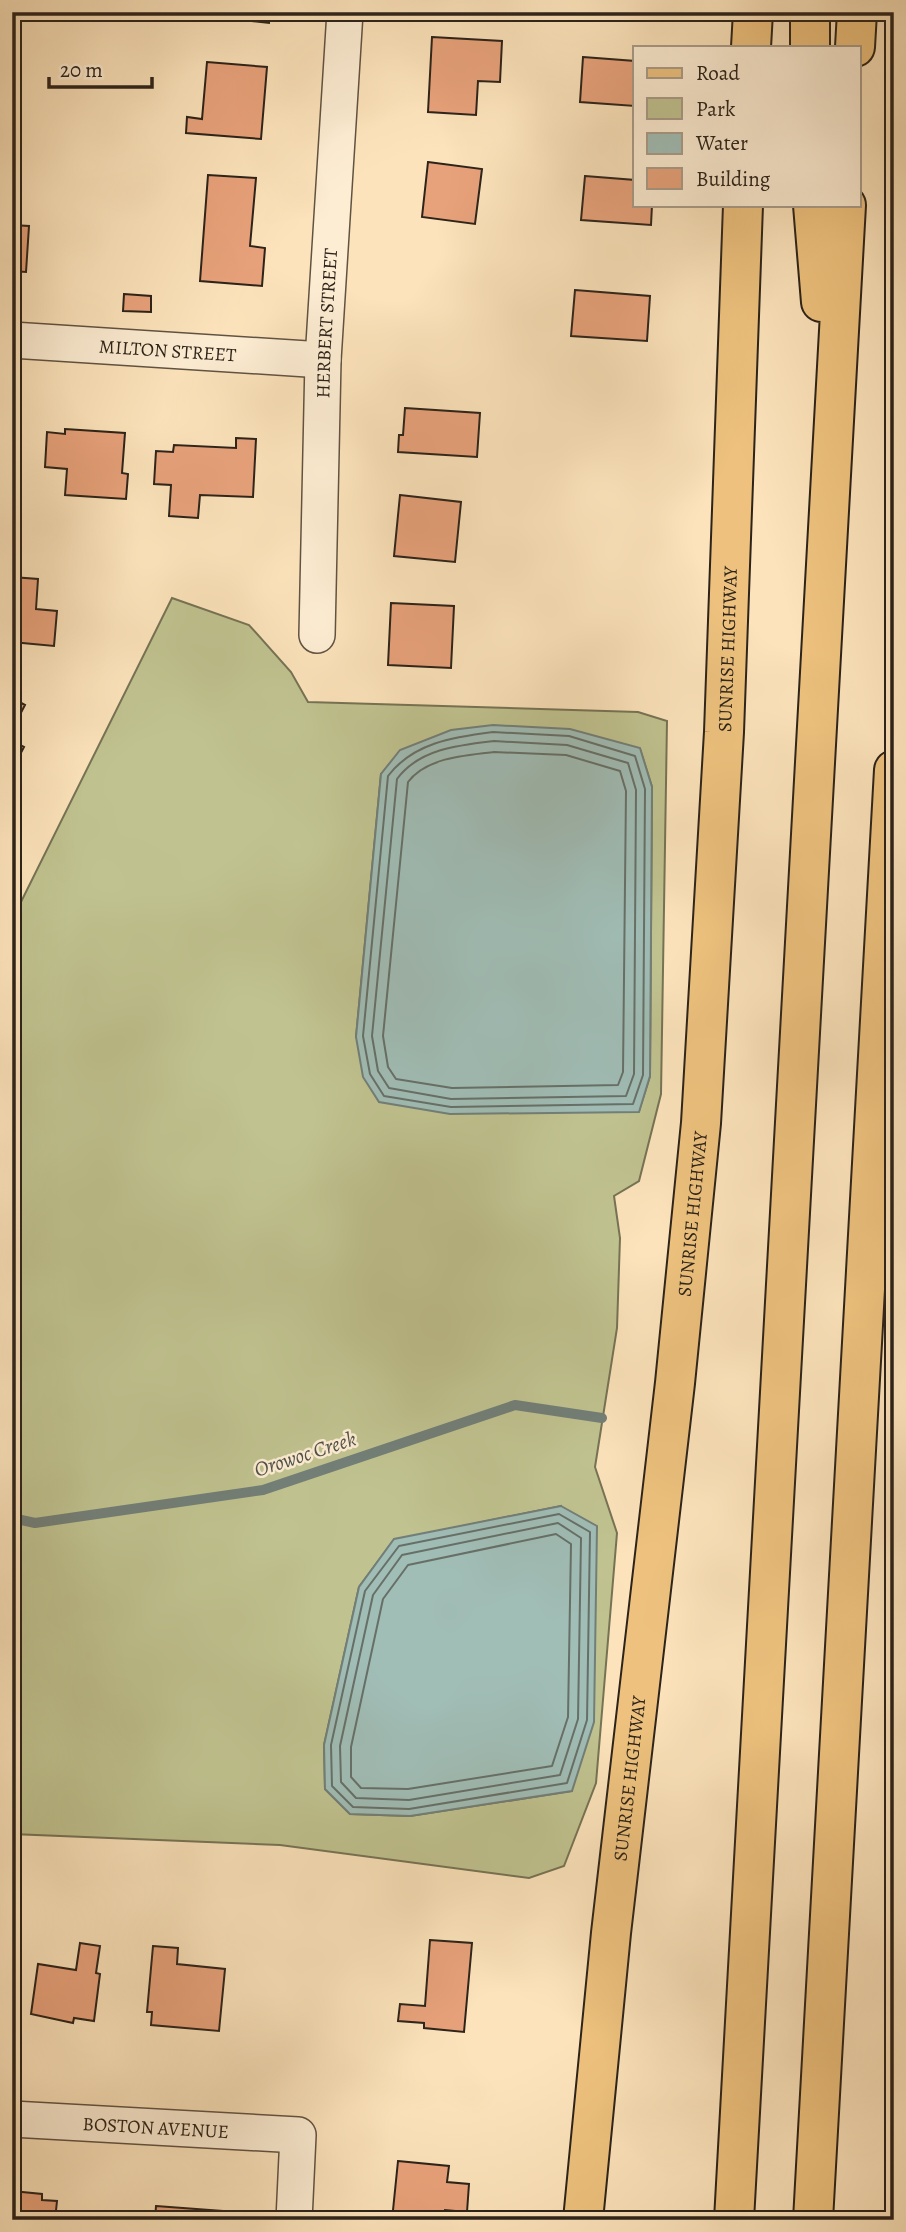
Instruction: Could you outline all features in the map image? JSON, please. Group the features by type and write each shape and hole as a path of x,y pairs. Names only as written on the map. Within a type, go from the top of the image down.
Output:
{"main road":[{"path":"751,46 753,12"},
{"path":"810,12 810,46"},
{"path":"855,46 857,12"},
{"name":"SUNRISE HIGHWAY","path":"583,2220 611,1933 689,1259 701,1123 724,732 743,206"},
{"path":"813,206 832,450"},
{"path":"734,2220 846,206"},
{"path":"813,2220 894,770"}],"street":[{"name":"HERBERT STREET","path":"317,635 323,360 345,12"},
{"name":"MILTON STREET","path":"12,340 323,360"},
{"name":"BOSTON AVENUE","path":"12,2119 298,2135 294,2220"}],"green space":[{"path":"172,598 249,625 291,672 308,702 638,712 667,721 661,1094 639,1181 614,1196 620,1238 617,1328 595,1467 617,1533 596,1783 564,1866 529,1878 280,1845 12,1834 12,920","holes":["640,749 652,787 650,1076 639,1111 356,1037 381,774","561,1506 572,1791 410,1816 350,1814 325,1789 324,1745 359,1587 394,1540"]}],"water":[{"path":"493,725 570,729 640,748 652,787 650,1076 639,1112 450,1114 379,1102 363,1077 356,1037 381,774 400,750 451,730"},
{"path":"561,1506 597,1526 594,1722 572,1791 410,1816 350,1814 325,1789 324,1745 359,1587 394,1539"}],"building":[{"path":"205,12 270,12 269,23 205,16"},
{"path":"432,37 502,41 500,82 478,81 476,115 428,112"},
{"path":"583,57 633,61 633,106 580,102"},
{"path":"207,62 267,67 261,139 186,133 187,117 202,119"},
{"path":"428,162 482,169 475,224 422,217"},
{"path":"208,175 256,178 250,246 265,248 262,286 200,281"},
{"path":"585,176 633,180 633,206 652,206 651,225 581,220"},
{"path":"12,225 29,226 26,272 12,271"},
{"path":"575,290 650,296 647,341 571,336"},
{"path":"124,294 151,296 151,312 123,311"},
{"path":"405,408 480,413 477,457 398,452 399,435 403,435"},
{"path":"12,426 20,426 16,485 12,484"},
{"path":"65,429 125,433 122,473 128,474 126,499 65,495 67,469 45,467 47,432 65,434"},
{"path":"236,438 256,439 253,497 200,495 198,518 169,516 171,485 154,484 156,451 173,452 174,445 236,448"},
{"path":"400,495 461,502 455,562 394,556"},
{"path":"12,577 38,579 36,609 57,611 54,646 12,642"},
{"path":"391,603 454,606 451,668 388,665"},
{"path":"12,698 25,705 12,730"},
{"path":"12,741 24,747 12,770"},
{"path":"430,1940 472,1943 464,2032 424,2028 424,2023 398,2021 400,2004 425,2006"},
{"path":"80,1943 100,1946 96,1973 100,1974 94,2021 74,2018 73,2023 31,2014 38,1964 76,1970"},
{"path":"153,1946 178,1948 177,1964 225,1969 219,2031 151,2025 152,2012 147,2012"},
{"path":"398,2161 449,2166 447,2182 469,2184 467,2212 445,2210 444,2220 392,2220"},
{"path":"12,2191 42,2194 42,2200 57,2201 55,2220 12,2220"},
{"path":"156,2206 236,2212 236,2220 155,2220"}],"waterway":[{"name":"Orowoc Creek","path":"12,1518 35,1523 263,1490 515,1405 602,1418"}]}
